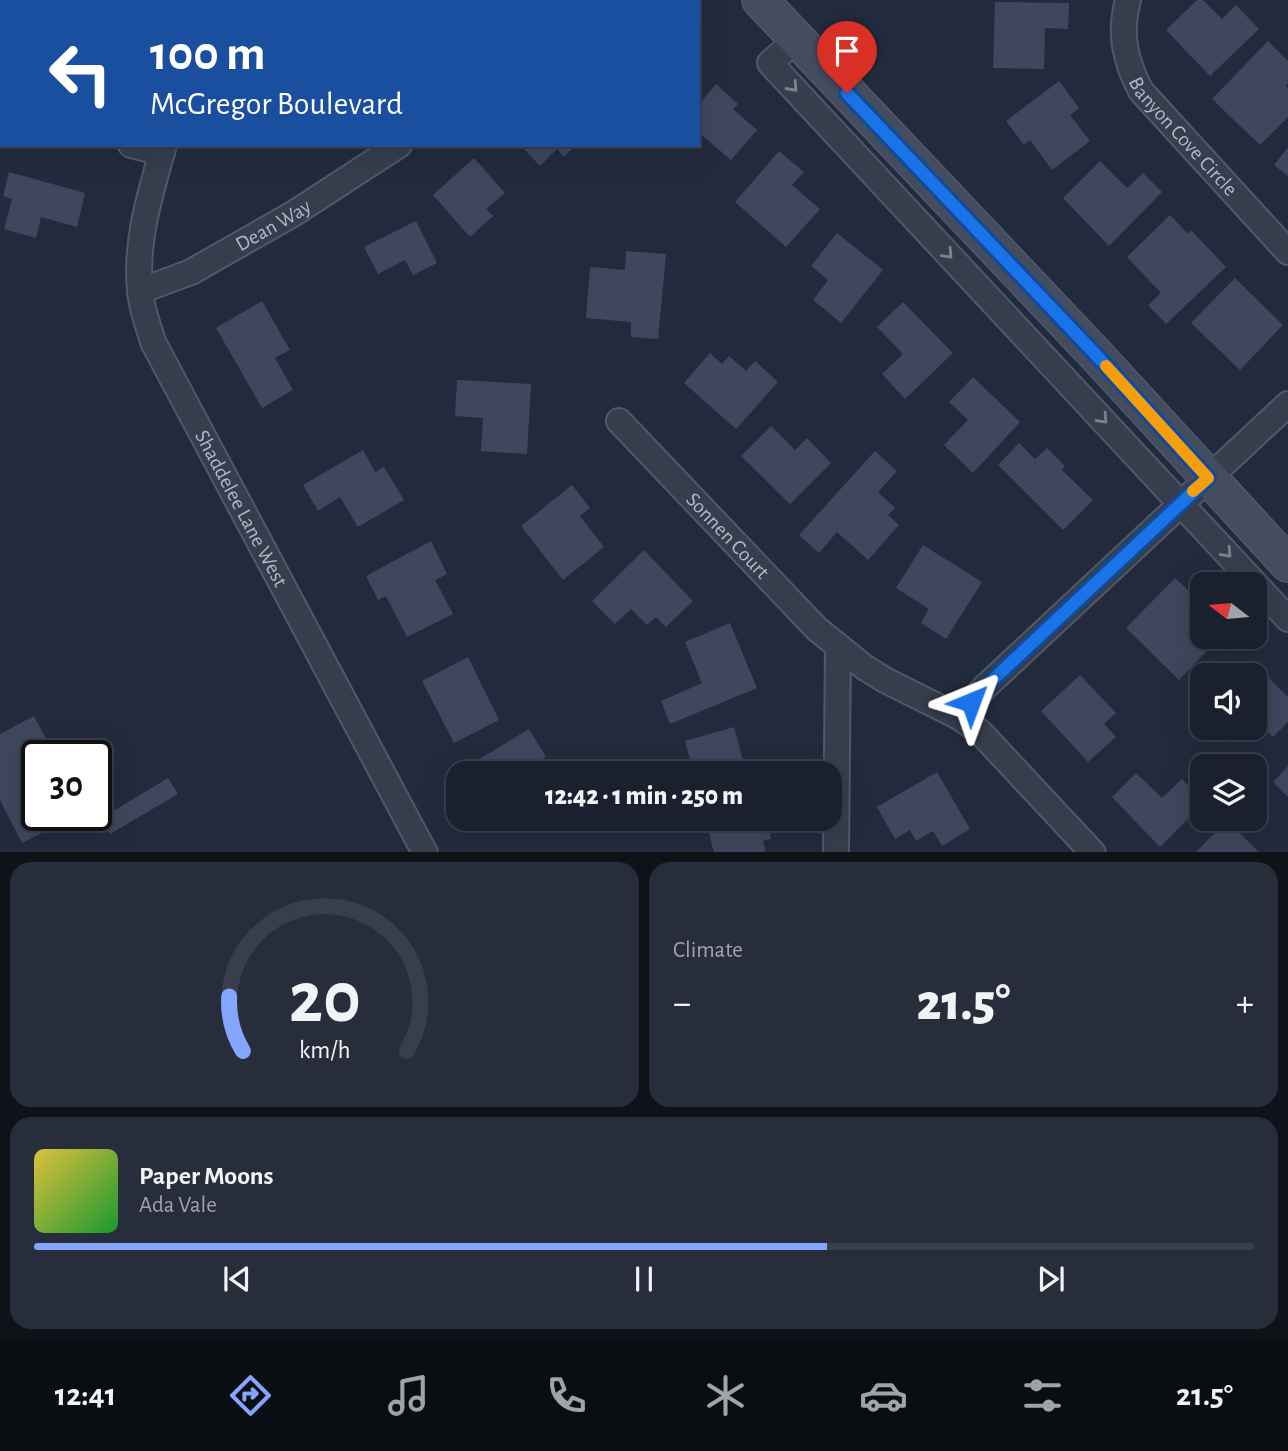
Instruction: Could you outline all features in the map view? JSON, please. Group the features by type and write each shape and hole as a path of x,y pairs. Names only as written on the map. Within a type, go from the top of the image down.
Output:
{"main road":[{"path":"761,0 1099,358 1288,564"}],"street":[{"name":"Banyon Cove Circle","path":"1128,0 1124,14 1124,42 1129,68 1141,91 1288,252"},
{"path":"797,39 770,63 1288,619"},
{"name":"Dean Way","path":"140,291 191,272 293,214 396,147"},
{"name":"Shaddelee Lane West","path":"163,149 142,230 139,255 140,291 153,342 425,852"},
{"path":"959,716 984,688 1288,404"},
{"name":"Sonnen Court","path":"619,421 798,610 838,646 885,680 959,716 981,733 1093,852"},
{"path":"836,852 838,646"}],"building":[{"path":"1197,0 1203,0 1222,19 1236,5 1259,29 1210,76 1166,30"},
{"path":"995,2 1069,3 1068,29 1045,28 1044,69 993,68"},
{"path":"1268,41 1288,61 1288,117 1260,145 1212,99"},
{"path":"1059,81 1079,108 1070,115 1090,141 1052,170 1030,140 1024,145 1006,121"},
{"path":"716,84 738,104 733,109 757,130 731,160 700,134 700,103"},
{"path":"522,147 574,147 564,157 557,149 540,166"},
{"path":"1288,147 1288,176 1274,165"},
{"path":"779,151 804,172 792,185 820,209 786,247 735,202"},
{"path":"474,158 505,193 486,209 493,216 470,237 433,195"},
{"path":"1100,161 1127,188 1143,173 1162,192 1109,246 1063,198"},
{"path":"9,172 85,193 77,227 41,217 36,238 4,229 12,199 3,196"},
{"path":"1170,215 1188,234 1191,230 1226,267 1166,324 1148,305 1161,293 1127,257"},
{"path":"416,221 437,263 413,275 405,260 378,274 364,247"},
{"path":"837,233 883,270 841,323 813,300 828,280 811,266"},
{"path":"626,251 666,254 658,339 631,337 631,322 586,318 590,267 625,270"},
{"path":"1235,278 1283,325 1240,370 1191,323"},
{"path":"262,301 290,350 275,358 293,390 262,408 216,328"},
{"path":"903,302 953,353 905,399 882,374 903,354 877,327"},
{"path":"710,353 722,364 729,356 746,371 755,361 778,382 736,429 684,383"},
{"path":"973,377 1020,422 973,473 944,445 968,420 949,402"},
{"path":"457,380 531,384 527,454 481,451 483,418 455,416"},
{"path":"771,426 795,450 807,438 831,463 790,504 741,456"},
{"path":"1019,443 1035,459 1047,448 1065,466 1062,470 1093,500 1063,530 998,465"},
{"path":"363,450 375,472 384,467 404,500 358,527 340,497 318,511 303,485"},
{"path":"875,451 897,471 878,492 895,508 888,515 899,525 868,560 837,532 819,553 799,535"},
{"path":"572,485 590,508 580,516 604,547 563,580 521,526"},
{"path":"431,541 447,574 435,580 453,614 407,637 386,596 378,600 366,576"},
{"path":"923,545 982,582 946,639 921,623 929,609 896,588"},
{"path":"644,550 693,601 666,627 656,617 647,625 631,609 615,624 592,601"},
{"path":"1175,578 1190,592 1190,649 1209,649 1195,663 1190,663 1190,668 1179,680 1126,628"},
{"path":"730,623 757,688 670,724 661,701 702,683 685,642"},
{"path":"468,657 499,720 454,743 422,681"},
{"path":"1080,675 1116,713 1104,724 1116,737 1088,762 1041,711"},
{"path":"1267,676 1288,697 1288,722 1273,737 1267,732"},
{"path":"34,716 47,740 21,740 21,831 46,831 22,843 0,800 0,734"},
{"path":"734,727 743,761 690,761 685,741"},
{"path":"529,729 546,757 540,761 476,761"},
{"path":"1288,766 1288,797 1273,782"},
{"path":"937,772 970,829 942,846 933,831 916,841 910,830 895,839 877,807"},
{"path":"1136,773 1162,798 1182,779 1190,787 1190,817 1160,847 1112,797"},
{"path":"168,778 178,794 110,834 108,831 112,831 112,812"},
{"path":"708,831 769,831 771,839 763,841 766,852 714,852"},
{"path":"1216,831 1238,831 1259,852 1196,852"}],"slow traffic":[{"path":"1106,366 1208,478 1193,491"}],"route":[{"path":"847,93 1099,358 1208,478 971,702"}]}
